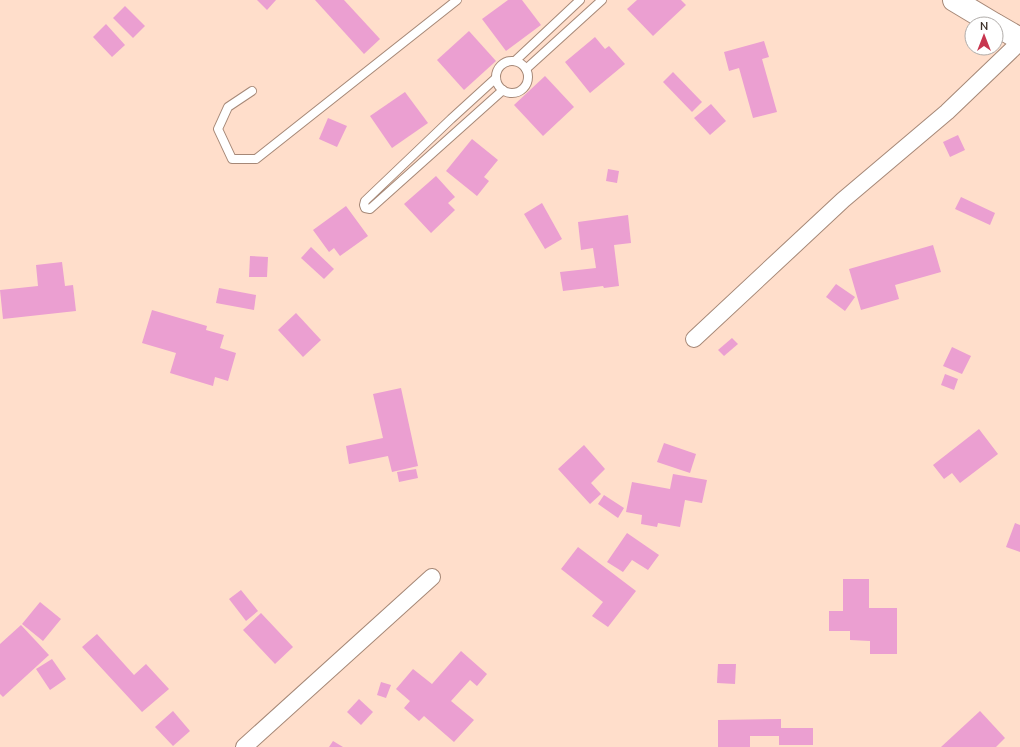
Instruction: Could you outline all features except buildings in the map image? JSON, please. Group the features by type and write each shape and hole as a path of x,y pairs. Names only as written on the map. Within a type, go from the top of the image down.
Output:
{"main road":[{"path":"954,0 980,16"},
{"path":"1004,31 1020,41"}],"street":[{"path":"694,339 844,200 947,112 1020,41"},
{"path":"244,747 432,577"}],"lane":[{"path":"252,91 228,107 218,129 232,159 256,159 457,0"},
{"path":"515,61 580,0"},
{"path":"526,69 602,0"},
{"path":"515,61 519,62 526,69 528,76 525,87 514,93 503,90 498,85 496,78 497,71 504,63 515,61"},
{"path":"496,78 450,119 365,201 365,208 370,209 503,90"}]}
